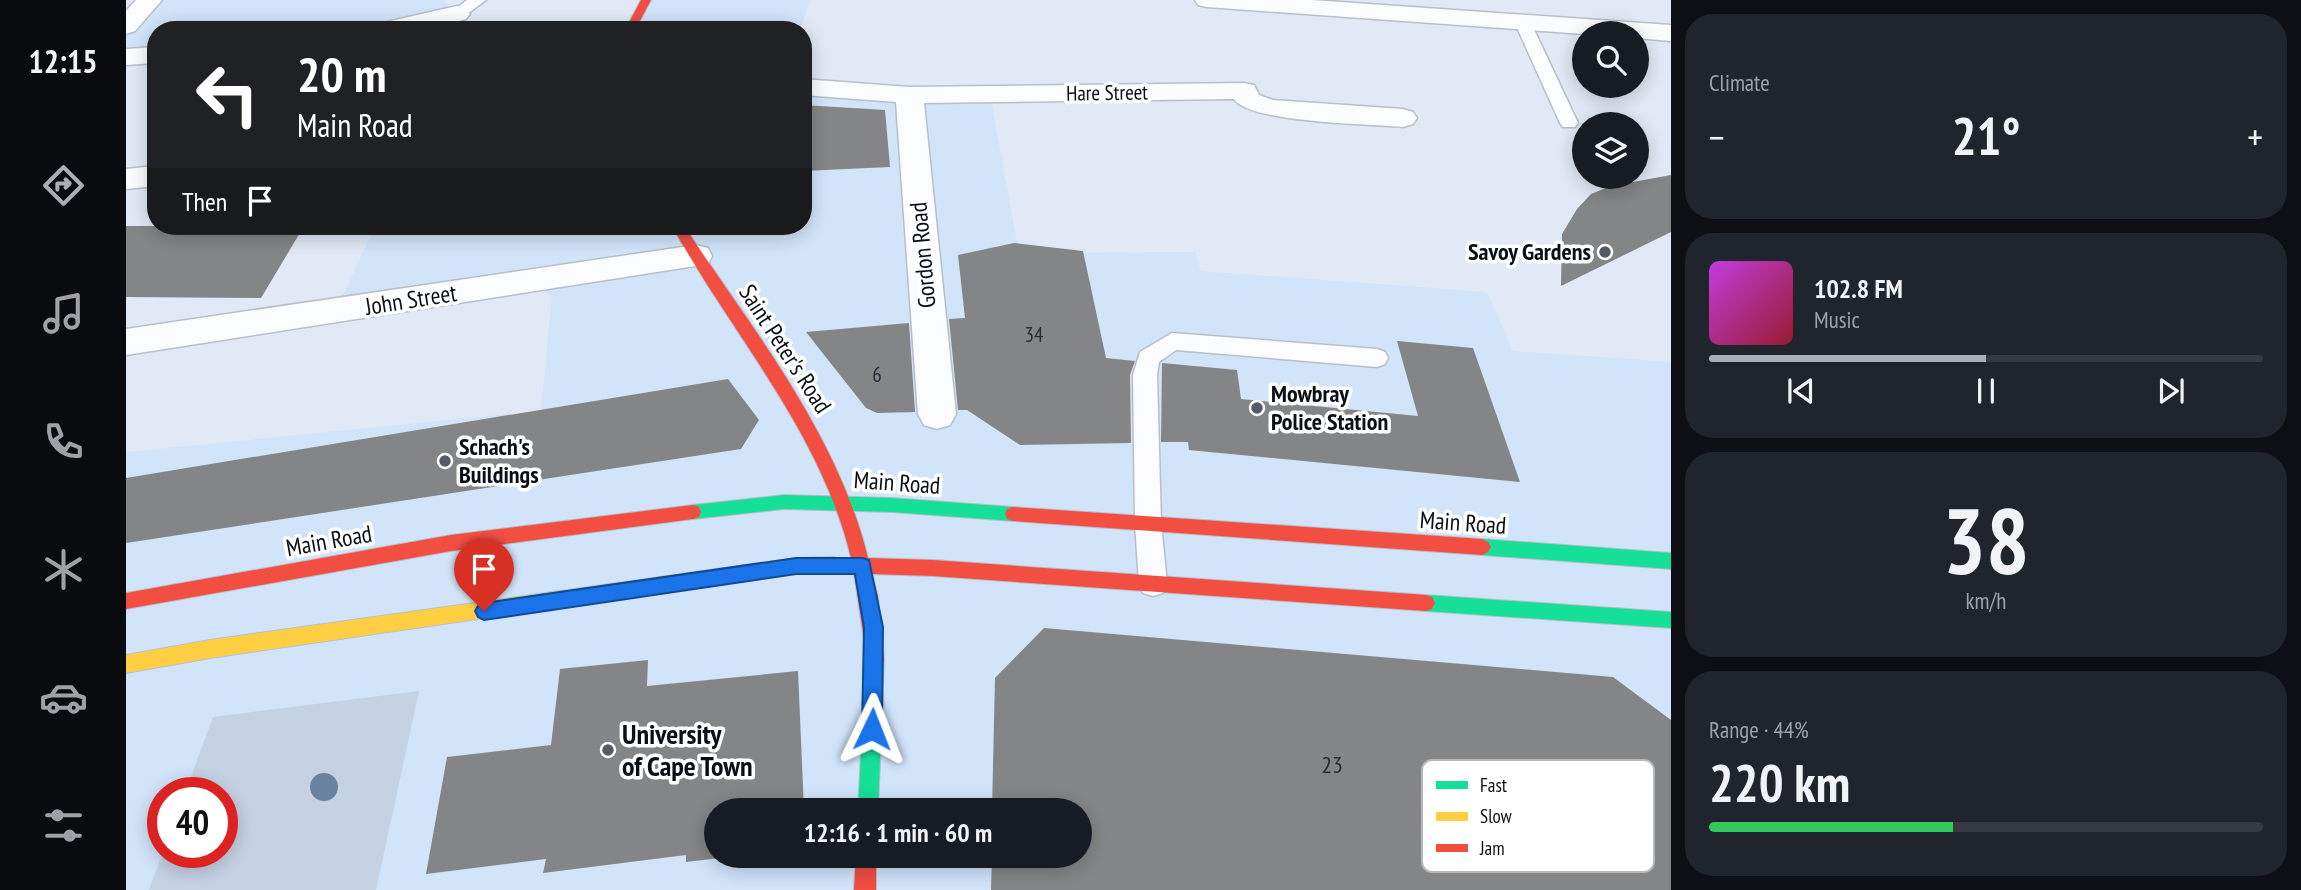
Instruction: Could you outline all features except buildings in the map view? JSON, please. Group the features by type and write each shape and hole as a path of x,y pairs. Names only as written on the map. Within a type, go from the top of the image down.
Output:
{"main road":[{"path":"635,21 646,0"},
{"name":"Saint Peter's Road","path":"683,235 750,333 814,437 844,502 863,566 873,627 868,798"},
{"name":"Main Road","path":"126,601 452,543 784,502 844,502 1147,523 1427,549 1671,561"},
{"path":"126,664 210,649 796,566 863,566 1442,598 1671,620"},
{"path":"865,890 866,868"}],"street":[{"path":"126,26 150,0"},
{"path":"1207,0 1350,4 1522,22 1671,33"},
{"path":"432,21 463,11"},
{"path":"126,57 147,56"},
{"name":"Hare Street","path":"812,88 909,95 1244,91 1248,100 1269,108 1403,118"},
{"name":"Gordon Road","path":"909,95 937,414"},
{"path":"126,179 147,177"},
{"name":"John Street","path":"126,342 696,256"}],"lane":[{"path":"1522,22 1569,123"},
{"path":"1153,584 1147,523 1148,358 1172,341 1377,358"}],"shaded area":[{"path":"150,0 443,0 465,21 147,21 147,56 126,57 126,26"},
{"path":"646,0 810,0 803,21 635,21"},
{"path":"812,87 990,95 1019,253 1195,252 1201,271 1487,292 1513,351 1671,362 1671,890 126,890 126,452 541,411 552,296 526,282 336,311 371,235 812,235"},
{"path":"419,691 376,890 149,890 157,868 238,868 238,777 191,777 213,717"}],"traffic: fast":[{"path":"693,512 784,502 892,505 1013,514"},
{"path":"1482,547 1671,561"},
{"path":"539,602 796,566 834,565"},
{"path":"1426,603 1671,620"},
{"path":"869,798 875,660"}],"traffic: slow":[{"path":"126,664 210,649 539,602"}],"traffic: jam":[{"path":"635,21 646,0"},
{"path":"684,235 778,379 808,430 834,483 855,538 869,597 875,660"},
{"path":"126,601 451,543 693,512"},
{"path":"1013,514 1482,547"},
{"path":"834,565 933,568 1426,603"},
{"path":"865,890 866,868"}],"place":[{"name":"Savoy Gardens","path":"1605,252"},
{"name":"Mowbray Police Station","path":"1257,408"},
{"name":"Schach's Buildings","path":"445,461"},
{"name":"University of Cape Town","path":"608,750"}],"route":[{"path":"484,611 796,566 863,566 873,627 872,729"}]}
